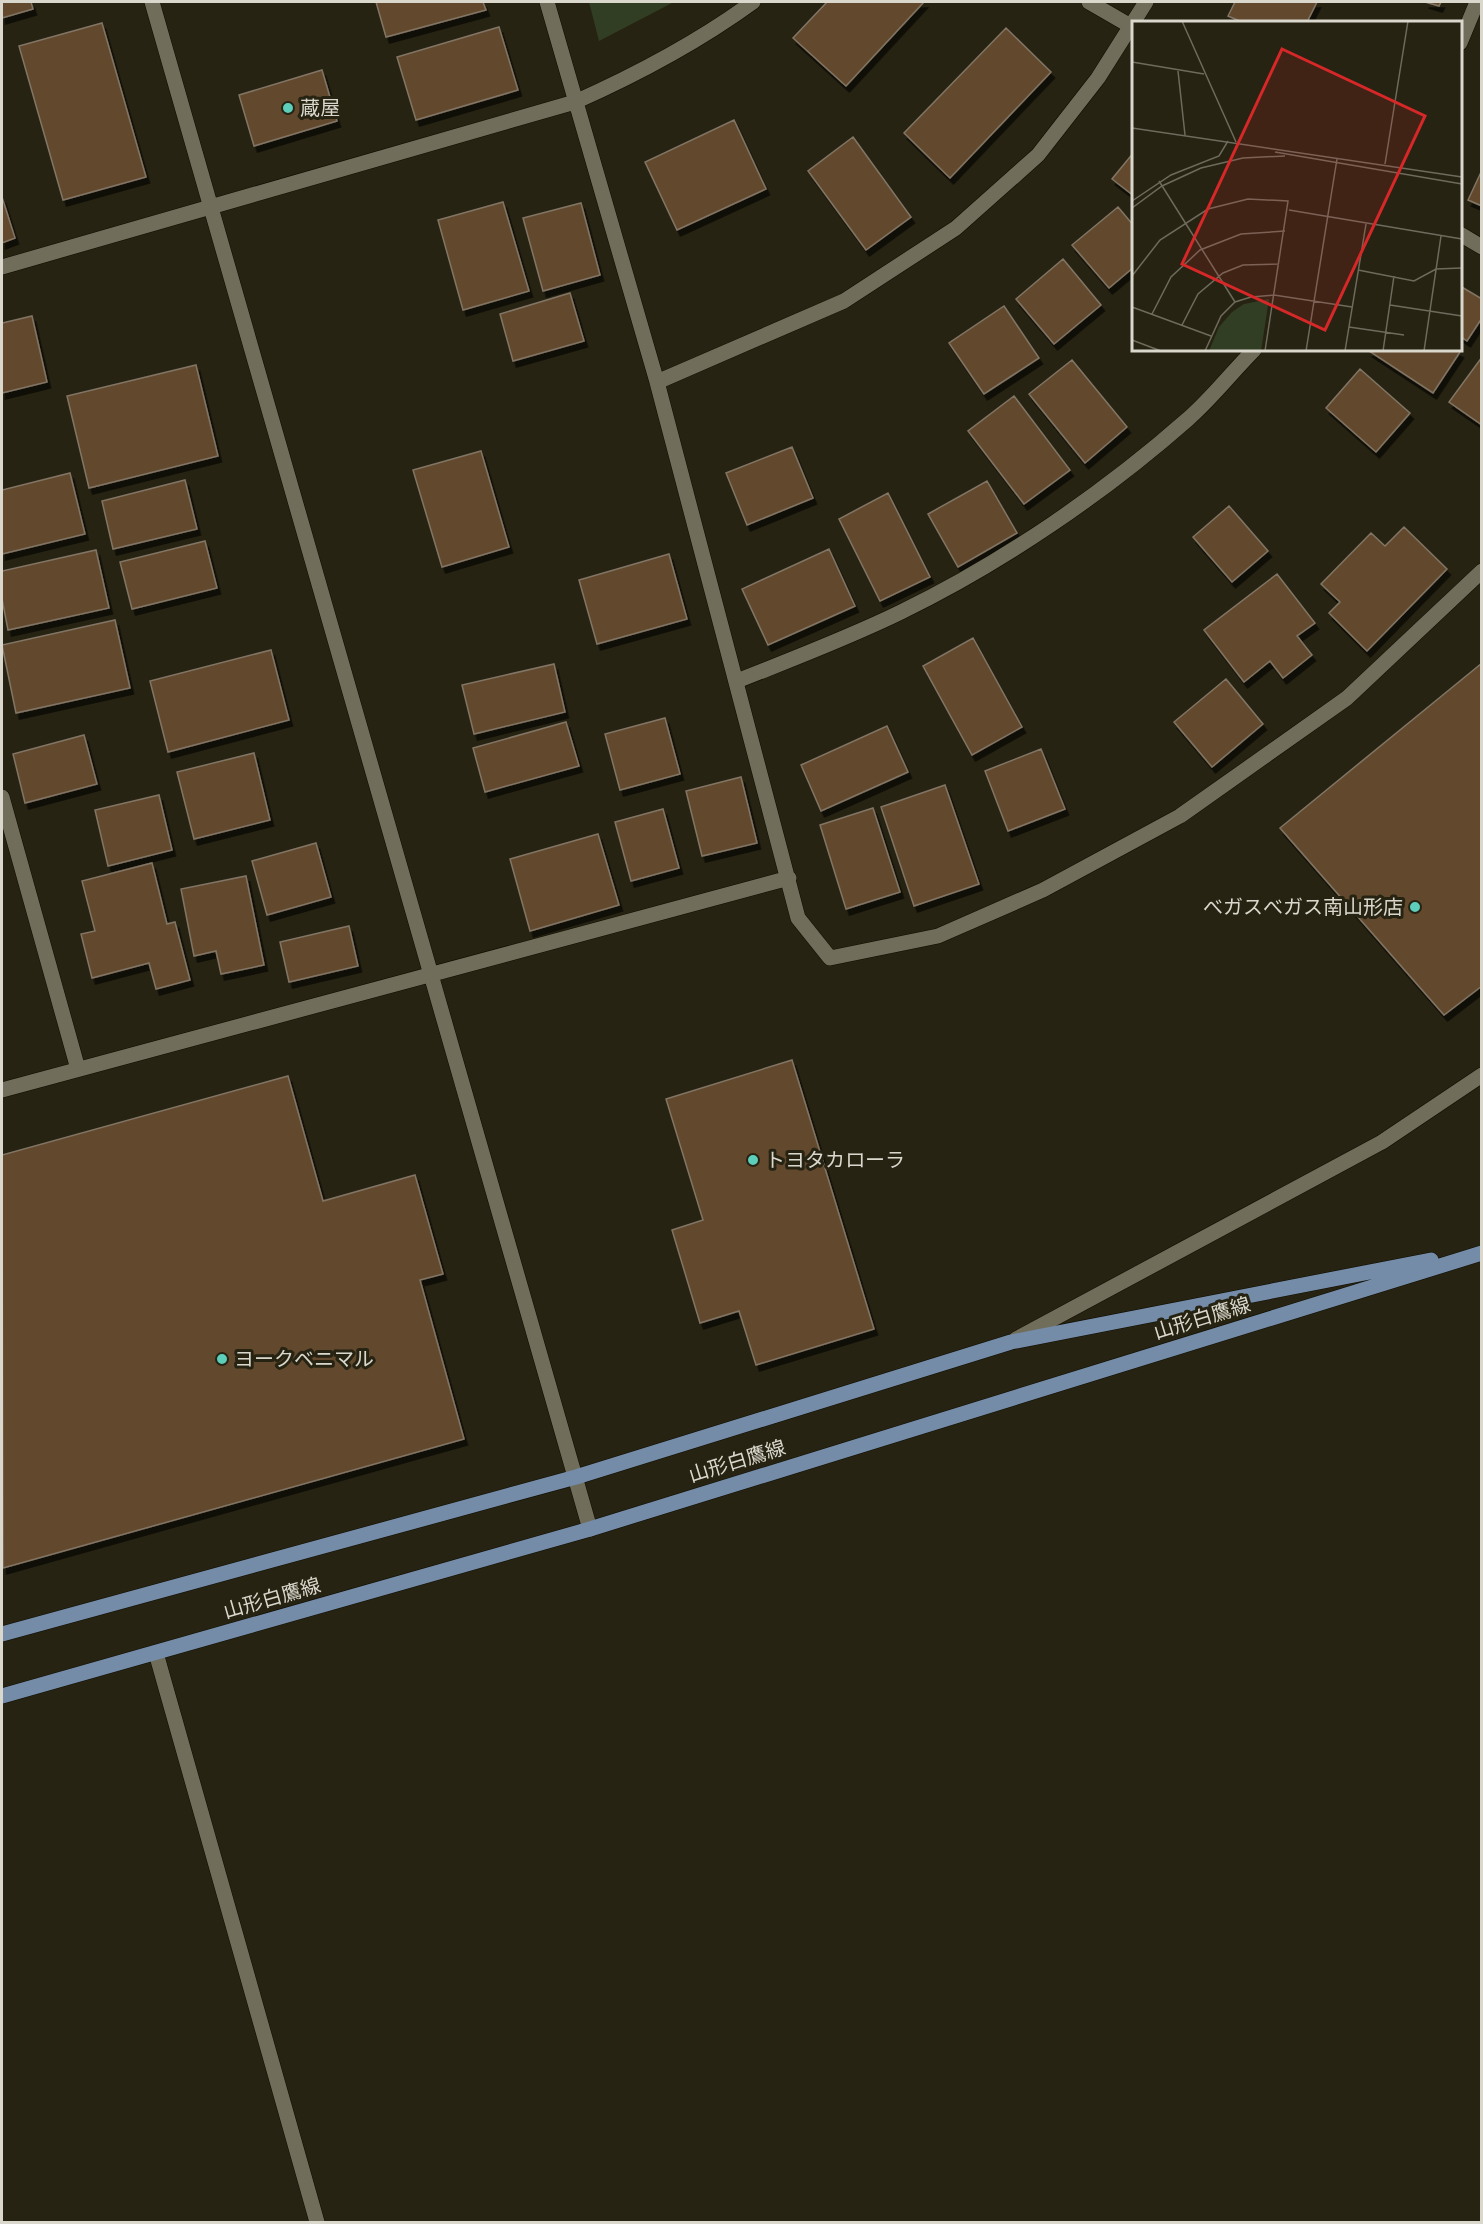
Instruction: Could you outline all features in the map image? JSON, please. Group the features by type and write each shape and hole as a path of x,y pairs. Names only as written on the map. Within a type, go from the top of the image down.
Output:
{"main road":[{"name":"山形白鷹線","path":"2,1634 576,1477 1011,1342 1482,1251"},
{"name":"山形白鷹線","path":"2,1696 590,1529 1482,1251"}],"street":[{"path":"152,2 590,1529"},
{"path":"547,2 657,382 798,918 830,958 938,936 1043,890 1180,816 1347,698 1482,571"},
{"path":"2,267 575,102 634,76 721,25 753,2"},
{"path":"657,382 844,301 956,228 1038,155 1098,78 1132,27 1089,2"},
{"path":"1135,21 1146,2"},
{"path":"1462,40 1477,2"},
{"path":"1462,235 1482,247"},
{"path":"737,681 902,612 996,559 1110,482 1189,418 1253,351"},
{"path":"2,797 78,1069"},
{"path":"2,1090 789,879"},
{"path":"1011,1342 1382,1142 1482,1075"},
{"path":"156,1653 317,2223"}],"green space":[{"path":"589,2 674,2 599,41"}],"building":[{"path":"2,2 31,2 33,9 2,18"},
{"path":"376,2 483,2 486,10 386,37"},
{"path":"827,2 924,2 846,86 793,38"},
{"path":"1235,2 1317,2 1308,21 1240,21 1228,16"},
{"path":"1425,2 1441,2 1439,6"},
{"path":"102,23 146,177 63,200 19,46"},
{"path":"499,27 518,90 416,120 397,57"},
{"path":"1006,28 1051,72 950,178 904,133"},
{"name":"蔵屋","path":"322,70 337,121 254,146 239,95"},
{"path":"734,120 766,189 677,230 645,162"},
{"path":"853,137 911,217 866,250 808,171"},
{"path":"1132,154 1132,194 1112,179"},
{"path":"1482,170 1482,206 1468,200"},
{"path":"2,197 15,238 2,243"},
{"path":"503,202 529,291 463,310 438,220"},
{"path":"581,203 600,275 543,291 523,218"},
{"path":"1118,207 1132,224 1132,269 1109,288 1072,245"},
{"path":"1063,259 1101,305 1054,344 1016,299"},
{"path":"1462,287 1482,299 1482,318 1467,341 1462,337"},
{"path":"570,293 584,341 513,361 500,314"},
{"path":"1004,306 1039,358 984,394 949,343"},
{"path":"32,316 47,382 2,393 2,323"},
{"path":"1369,351 1460,352 1433,393"},
{"path":"1482,357 1482,425 1449,402"},
{"path":"1072,360 1127,427 1085,463 1029,394"},
{"path":"196,365 218,456 89,488 67,396"},
{"path":"1360,369 1410,413 1376,452 1326,408"},
{"path":"1014,396 1070,470 1024,504 968,431"},
{"path":"792,447 813,498 747,525 726,473"},
{"path":"481,451 509,547 442,567 413,470"},
{"path":"70,473 85,534 2,554 2,490"},
{"path":"185,480 197,529 113,549 102,501"},
{"path":"987,481 1017,533 958,567 928,514"},
{"path":"888,493 930,577 880,601 839,519"},
{"path":"1229,506 1268,551 1232,582 1193,537"},
{"path":"1404,527 1447,569 1367,651 1329,613 1340,602 1321,584 1371,533 1385,546"},
{"path":"205,541 217,588 132,609 120,562"},
{"path":"829,549 855,606 768,645 742,589"},
{"path":"96,550 109,608 8,630 2,599 2,571"},
{"path":"669,554 687,619 597,644 579,580"},
{"path":"1277,574 1315,623 1297,636 1312,655 1283,678 1270,661 1244,682 1204,630"},
{"path":"115,620 130,688 16,713 2,645"},
{"path":"973,638 1022,727 972,755 923,666"},
{"path":"271,650 289,720 168,752 150,681"},
{"name":"べガスべガス南山形店","path":"1482,663 1482,986 1444,1015 1280,828"},
{"path":"554,664 565,712 474,734 462,685"},
{"path":"1226,679 1263,724 1212,767 1174,722"},
{"path":"665,718 680,774 620,790 605,734"},
{"path":"566,722 579,766 485,792 473,748"},
{"path":"887,726 908,772 821,811 801,765"},
{"path":"84,735 97,784 25,803 13,754"},
{"path":"1041,749 1065,809 1008,831 985,771"},
{"path":"254,753 270,820 194,839 177,772"},
{"path":"741,777 757,843 702,856 686,791"},
{"path":"945,785 979,884 914,906 881,807"},
{"path":"159,795 172,850 108,866 95,810"},
{"path":"873,808 900,892 846,909 820,825"},
{"path":"663,809 679,868 631,881 615,822"},
{"path":"598,834 619,905 530,931 510,859"},
{"path":"316,843 331,897 267,915 252,861"},
{"path":"152,863 167,924 175,922 190,980 156,989 149,963 92,978 81,934 95,931 82,881"},
{"path":"246,876 264,965 221,974 216,951 194,956 181,889"},
{"path":"349,926 358,966 289,982 280,942"},
{"name":"トヨタカローラ","path":"792,1060 874,1329 756,1365 739,1311 700,1323 672,1230 703,1220 666,1099"},
{"name":"ヨークベニマル","path":"288,1076 323,1201 415,1175 443,1274 420,1280 464,1439 3,1568 2,1155"}],"place":[{"name":"蔵屋","path":"288,108"},
{"name":"べガスべガス南山形店","path":"1415,907"},
{"name":"トヨタカローラ","path":"753,1160"},
{"name":"ヨークベニマル","path":"222,1359"}]}
